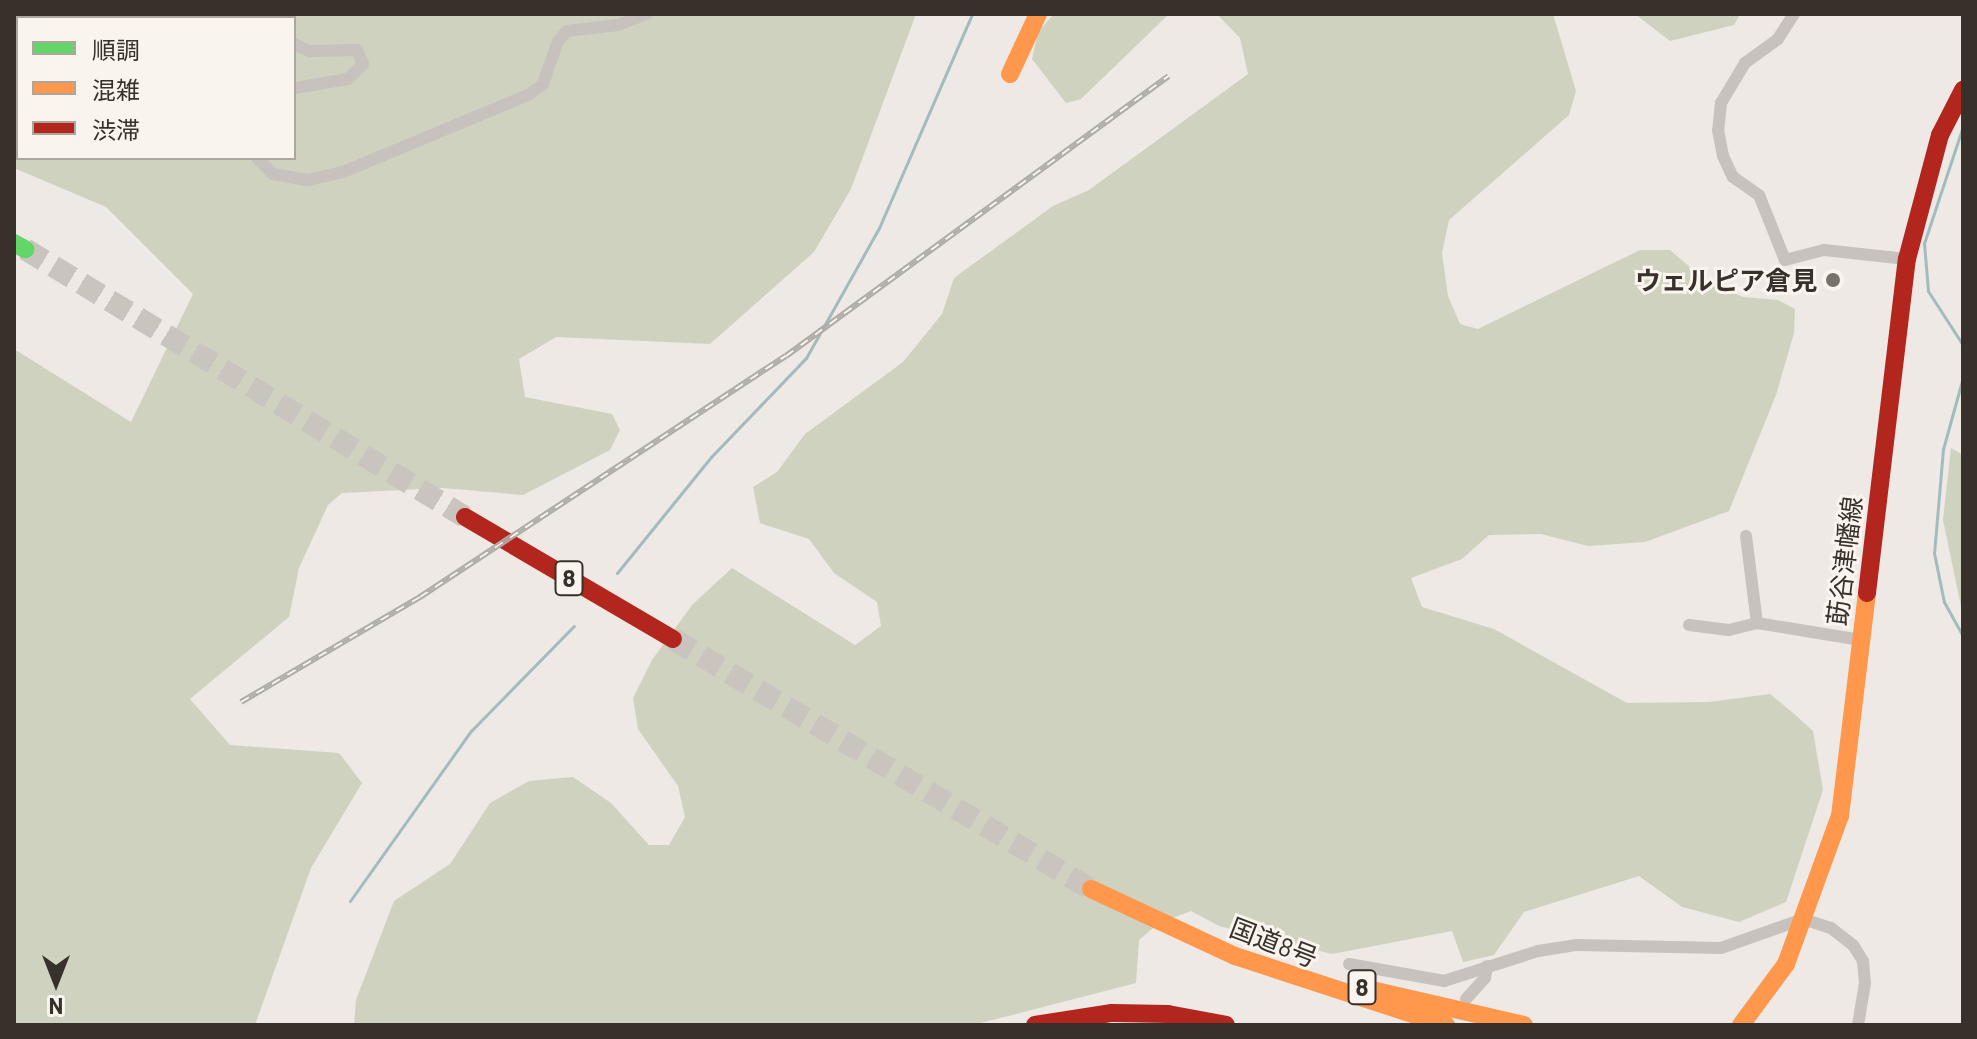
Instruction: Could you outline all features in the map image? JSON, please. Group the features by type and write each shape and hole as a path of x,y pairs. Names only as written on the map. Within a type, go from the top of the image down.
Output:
{"main road":[{"path":"1010,74 1038,14"},
{"name":"莇谷津幡線","path":"1741,1025 1774,986 1803,919 1840,816 1907,259 1940,135 1963,90"},
{"name":"8","path":"465,517 673,639"},
{"name":"国道8号","path":"1091,889 1202,942 1303,981 1446,1025"},
{"name":"8","path":"1202,942 1524,1025"},
{"name":"8","path":"1303,981 1317,996 1385,1025"},
{"path":"1035,1025 1112,1013 1168,1014 1226,1025"}],"street":[{"path":"259,160 273,174 308,180 343,172 528,95 543,84 558,41 567,31 618,25 647,14"},
{"path":"1794,14 1778,39 1745,63 1721,103 1718,130 1723,156 1733,177 1759,195 1785,260 1824,250 1907,259"},
{"path":"296,45 309,51 357,50 363,64 348,79 296,88"},
{"path":"1746,536 1757,623"},
{"path":"1689,625 1729,630 1757,623 1861,640"},
{"path":"1349,964 1444,981 1487,966 1576,945 1721,948 1803,919 1831,928 1853,945 1863,961 1858,1025"},
{"path":"1466,999 1485,978 1487,966"}],"green space":[{"path":"14,14 916,14 851,189 814,252 710,344 556,337 519,359 525,397 612,414 620,430 610,450 523,495 443,488 342,493 328,505 299,568 289,617 190,699 230,745 339,753 362,783 311,868 255,1025 14,1025 14,349 131,422 193,294 106,207 14,168"},
{"path":"1054,14 1169,14 1081,99 1066,103 1032,59 1038,32"},
{"path":"1217,14 1553,14 1576,91 1569,115 1449,220 1442,253 1448,296 1460,324 1478,329 1640,250 1670,250 1704,279 1743,297 1778,300 1795,309 1794,333 1776,395 1729,511 1645,542 1588,546 1541,534 1489,535 1462,559 1411,578 1422,607 1494,629 1627,703 1709,702 1770,694 1792,712 1813,731 1823,790 1786,902 1739,922 1682,907 1639,876 1524,912 1494,955 1463,962 1452,931 1332,954 1219,926 1191,911 1159,923 1139,940 1136,983 973,1025 354,1025 356,1000 394,901 450,864 490,803 529,781 573,777 611,803 649,845 669,845 685,817 678,786 638,729 633,698 652,660 692,605 732,568 855,645 881,626 877,602 834,573 809,539 760,523 753,487 777,472 805,434 903,362 942,314 954,278 1053,206 1089,190 1248,74 1240,38"},
{"path":"1635,14 1740,14 1734,25 1670,41"},
{"path":"1951,448 1963,455 1963,616 1943,520"}],"waterway":[{"path":"617,573 711,457 806,358 879,228 972,14"},
{"path":"1963,126 1924,243 1928,291 1963,345"},
{"path":"1963,377 1943,449 1934,553 1944,602 1963,636"},
{"path":"350,901 471,731 574,626"}],"tunnel":[{"path":"25,249 465,517"},
{"path":"673,639 1091,889"}],"railway":[{"path":"241,702 420,597 786,356 1168,76"}],"traffic: fast":[{"path":"14,243 25,249"}],"traffic: slow":[{"path":"1010,74 1038,14"},
{"path":"1741,1025 1786,964 1840,816 1867,593"},
{"path":"1091,889 1235,956 1446,1025"},
{"path":"1372,990 1524,1025"}],"traffic: jam":[{"path":"1867,593 1907,259 1940,135 1963,90"},
{"path":"465,517 673,639"},
{"path":"1035,1025 1112,1013 1168,1014 1226,1025"}],"place":[{"name":"ウェルピア倉見","path":"1833,280"}]}
